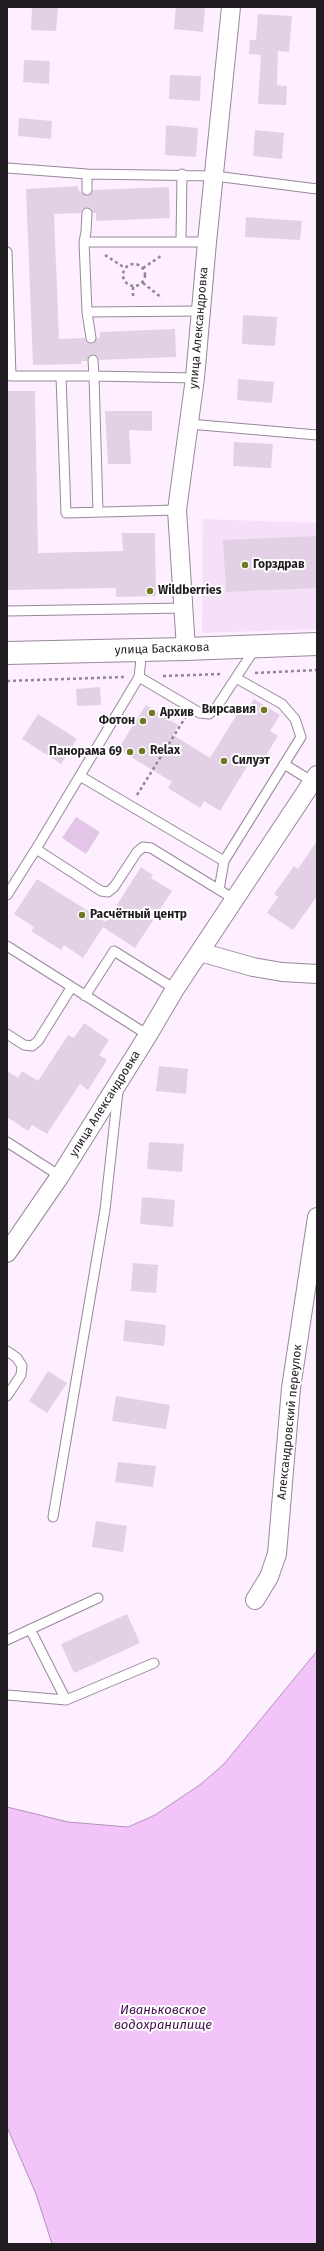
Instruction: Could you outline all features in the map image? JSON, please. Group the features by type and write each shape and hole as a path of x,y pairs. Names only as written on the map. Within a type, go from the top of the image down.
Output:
{"street":[{"name":"улица Александровка","path":"186,649 177,510 195,378 200,311 215,176 231,7"},
{"name":"улица Баскакова","path":"7,653 317,644"},
{"name":"улица Александровка","path":"7,1253 60,1176 175,989 315,779"},
{"path":"200,952 253,967 282,972 316,972"},
{"name":"Александровский переулок","path":"255,1600 269,1577 277,1554 291,1388 317,1217"}],"lane":[{"path":"7,168 87,174 182,174 215,176 317,189"},
{"path":"87,174 87,190"},
{"path":"181,241 182,174"},
{"path":"87,213 84,242 87,312 91,338"},
{"path":"84,242 207,242"},
{"path":"7,252 9,376 195,378"},
{"path":"87,312 200,311"},
{"path":"93,360 98,512"},
{"path":"61,376 66,513 177,510"},
{"path":"189,424 317,435"},
{"path":"7,611 184,608"},
{"path":"138,677 200,713 209,714 216,708 256,646"},
{"path":"7,895 80,776 138,677 142,650"},
{"path":"219,890 224,861 300,737 295,719 282,704 236,678"},
{"path":"284,764 315,779"},
{"path":"80,776 224,861"},
{"path":"36,849 101,891 108,892 114,888 137,852 143,847 151,848 234,900"},
{"path":"7,946 148,1035"},
{"path":"85,996 114,951 175,989"},
{"path":"7,1034 24,1045 32,1046 38,1041 72,988"},
{"path":"52,1517 105,1210 119,1082"},
{"path":"7,1142 60,1176"},
{"path":"7,1351 17,1358 22,1366 21,1375 7,1396"},
{"path":"7,1640 98,1598"},
{"path":"30,1629 66,1700"},
{"path":"7,1695 66,1700 154,1663"}],"path":[{"path":"135,264 143,268 145,273 143,283 133,287 125,282 123,272 125,268 135,264"},
{"path":"130,806 192,708"}],"shaded area":[{"path":"203,519 317,523 317,629 202,633"},
{"path":"76,817 100,832 86,854 62,838"}],"water":[{"name":"Иваньковское водохранилище","path":"317,1651 317,2244 52,2244 36,2194 7,2127 7,1807 68,1822 128,1827 155,1815 201,1784 224,1764"}],"building":[{"path":"32,7 58,7 56,31 31,30"},
{"path":"176,7 205,7 203,32 174,29"},
{"path":"258,14 292,16 289,52 278,51 277,85 287,86 286,105 258,104 261,55 249,54 250,40 256,40"},
{"path":"24,60 50,61 49,84 23,82"},
{"path":"170,75 201,76 200,101 169,99"},
{"path":"19,118 52,121 51,139 18,136"},
{"path":"166,125 198,128 196,157 165,155"},
{"path":"255,130 284,133 282,159 253,156"},
{"path":"78,186 78,190 87,196 90,195 93,190 169,187 170,218 96,221 96,213 93,213 91,208 87,207 82,209 81,213 54,214 59,339 85,338 87,342 92,344 97,338 100,338 100,332 175,329 176,357 99,360 98,356 93,354 89,355 87,361 81,361 81,364 33,365 26,189"},
{"path":"246,217 302,221 300,240 245,237"},
{"path":"243,315 277,317 275,346 242,344"},
{"path":"238,379 274,382 272,403 237,400"},
{"path":"7,391 35,391 38,553 123,551 122,533 155,533 156,596 116,597 116,588 7,590"},
{"path":"105,411 152,411 152,431 129,430 131,464 108,464"},
{"path":"234,442 273,444 271,468 233,466"},
{"path":"317,536 317,588 226,592 223,540"},
{"path":"100,687 101,705 77,706 76,689"},
{"path":"254,699 280,715 270,731 278,736 260,765 251,760 220,811 204,801 200,808 168,788 172,782 118,749 146,705 178,725 173,735 210,758 239,711 244,714"},
{"path":"38,714 77,739 61,764 22,739"},
{"path":"317,841 317,896 293,930 267,913 278,897 274,894 294,866 298,869"},
{"path":"141,867 153,875 151,878 172,891 135,948 103,927 83,958 64,945 61,950 31,931 34,927 14,914 37,879 106,922"},
{"path":"84,1023 109,1040 99,1055 107,1060 88,1090 80,1084 47,1134 32,1125 28,1131 7,1117 7,1071 18,1078 22,1071 38,1081 68,1035 74,1038"},
{"path":"159,1066 188,1069 186,1094 156,1091"},
{"path":"149,1142 184,1144 182,1172 147,1169"},
{"path":"142,1197 175,1200 173,1227 140,1224"},
{"path":"133,1263 158,1265 156,1293 131,1291"},
{"path":"125,1320 166,1325 164,1346 123,1341"},
{"path":"48,1371 67,1383 47,1413 29,1401"},
{"path":"116,1396 170,1405 166,1429 112,1421"},
{"path":"118,1462 156,1466 153,1487 115,1482"},
{"path":"96,1521 127,1526 123,1552 92,1547"},
{"path":"127,1614 140,1643 74,1673 61,1644"}],"place":[{"name":"Горздрав","path":"245,565"},
{"name":"Wildberries","path":"150,591"},
{"name":"Вирсавия","path":"264,710"},
{"name":"Архив","path":"152,713"},
{"name":"Фотон","path":"143,721"},
{"name":"Relax","path":"142,751"},
{"name":"Панорама 69","path":"130,752"},
{"name":"Силуэт","path":"224,761"},
{"name":"Расчётный центр","path":"82,915"}]}
